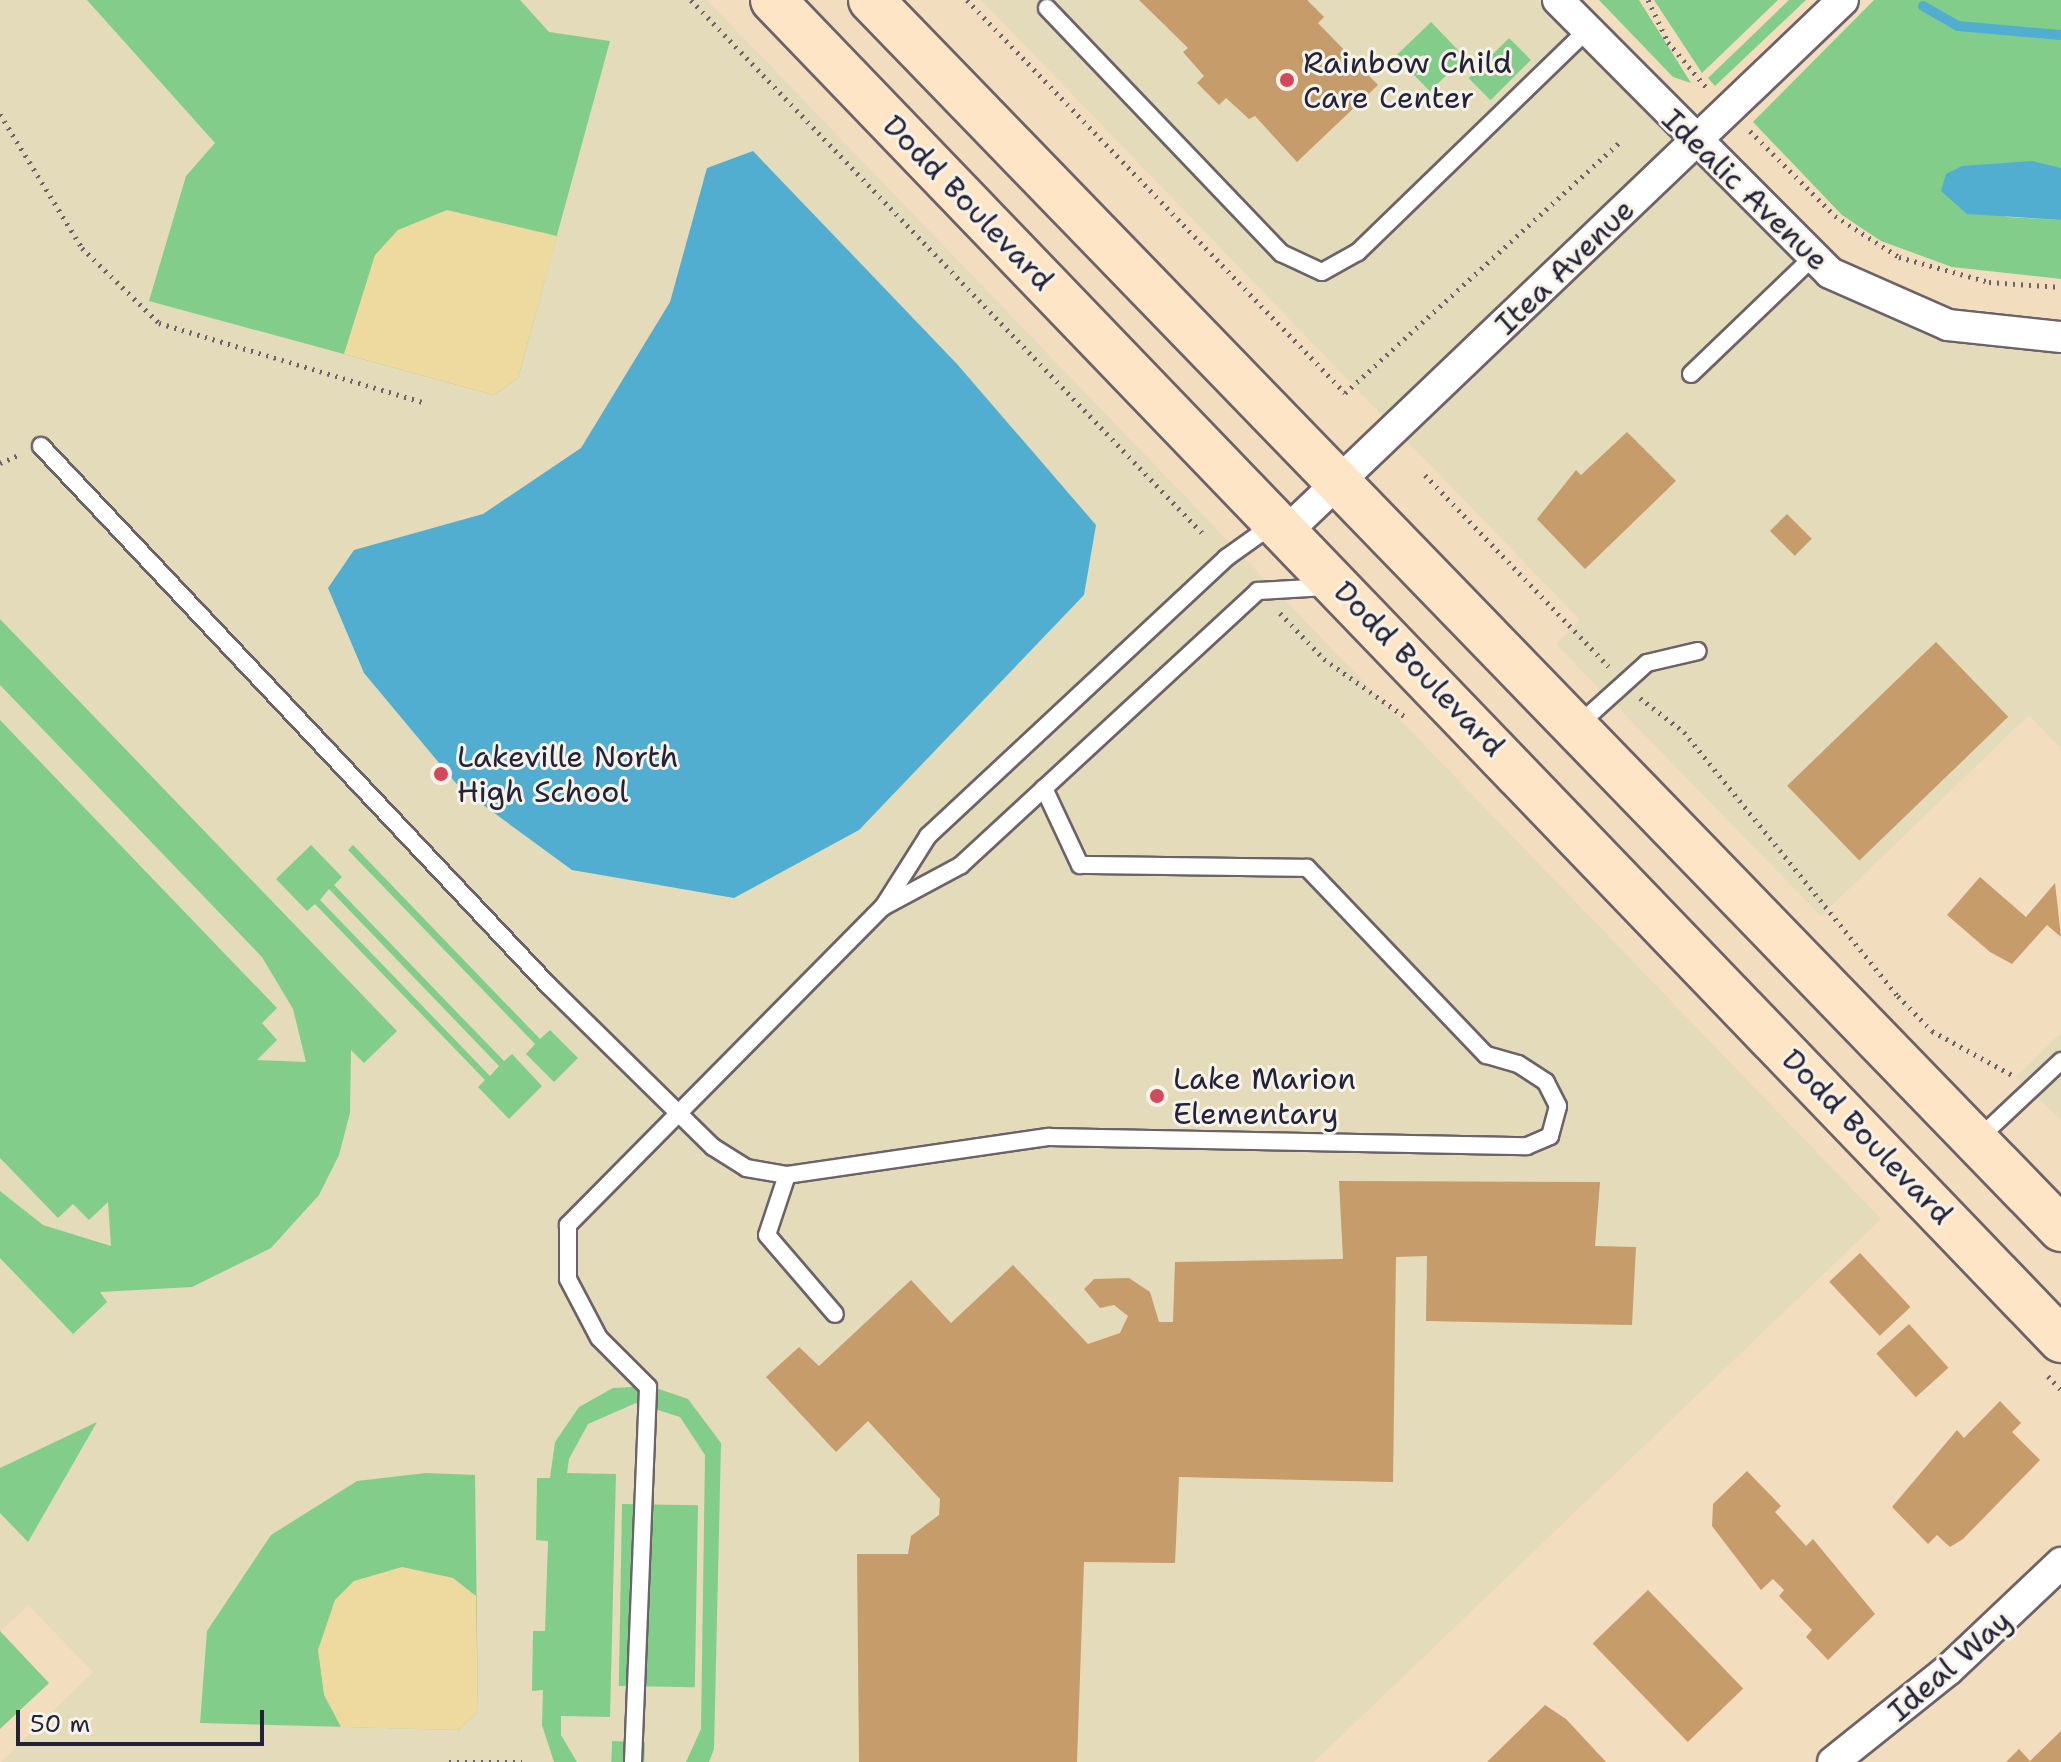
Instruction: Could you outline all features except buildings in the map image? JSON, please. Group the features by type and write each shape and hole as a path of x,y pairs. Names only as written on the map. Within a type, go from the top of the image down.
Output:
{"main road":[{"name":"Dodd Boulevard","path":"773,0 2061,1340"},
{"path":"871,0 1572,730 2061,1229"}],"street":[{"name":"Idealic Avenue","path":"1558,0 1811,259 1855,289 1918,316 2010,337 2061,337"},
{"name":"Itea Avenue","path":"1286,532 1843,0"},
{"name":"Ideal Way","path":"1833,1762 1948,1670 2061,1563"}],"lane":[{"path":"1047,8 1281,253 1322,272 1358,252 1587,30"},
{"path":"1691,374 1811,259"},
{"path":"41,446 676,1110 746,1168 787,1175 1048,1137 1527,1146 1550,1136 1558,1106 1546,1082 1518,1064 1486,1055 1307,868 1080,865 1044,788"},
{"path":"633,1762 648,1387 599,1338 568,1279 568,1225 676,1110 883,907 928,836 1096,674 1226,558 1261,533 1286,532"},
{"path":"883,907 961,865 1258,591 1340,588"},
{"path":"1572,730 1662,655 1698,651"},
{"path":"1974,1143 2061,1061"},
{"path":"787,1175 767,1235 835,1314"}],"path":[{"path":"691,0 1205,536"},
{"path":"967,0 1345,393 1619,143"},
{"path":"1648,0 1668,42 1729,110 1813,196 1875,245 1968,278 2061,287"},
{"path":"0,114 82,248 159,323 425,403"},
{"path":"1425,475 1625,684 1684,732 1898,996 1932,1031 2016,1077"},
{"path":"449,1762 522,1762"}],"shaded area":[{"path":"0,0 707,0 1881,1219 1314,1762 1,1762 93,1672 28,1605 0,1632"},
{"path":"981,0 1558,0 1855,289 2061,337 2061,749 2029,715 1821,916 1556,644 1580,620"},
{"path":"2061,1033 2061,1120 2016,1077"}],"green space":[{"path":"87,0 520,0 549,32 610,41 518,378 494,395 149,301 186,176 215,143"},
{"path":"1599,0 1639,0 1691,83 1673,77"},
{"path":"1654,0 1778,0 1702,73"},
{"path":"1789,0 1806,0 1715,86 1708,78"},
{"path":"1874,0 2061,0 2061,168 1962,166 2006,217 2061,220 2061,279 1952,267 1881,241 1842,215 1753,122"},
{"path":"1431,22 1465,57 1430,91 1396,56"},
{"path":"1509,38 1531,60 1491,100 1469,78"},
{"path":"0,619 397,1031 364,1063 351,1050 350,1113 339,1155 319,1195 271,1248 192,1287 100,1292 107,1302 73,1334 0,1258 0,1191 43,1225 111,1246 108,1202 89,1220 73,1204 58,1218 0,1158 0,720 277,1008 262,1023 277,1040 257,1060 306,1062 293,1009 262,957 0,685"},
{"path":"311,845 342,877 334,885 504,1061 512,1054 542,1086 509,1119 478,1087 485,1080 315,904 307,911 276,879","holes":["329,889 499,1066 490,1076 320,900"]},
{"path":"353,845 540,1039 550,1030 578,1058 554,1082 526,1054 535,1044 348,850"},
{"path":"650,1386 688,1399 721,1443 714,1749 709,1762 686,1762 701,1729 705,1455 680,1417 636,1403 588,1424 569,1459 567,1473 616,1474 610,1717 561,1716 561,1735 577,1762 554,1762 542,1725 543,1690 532,1691 533,1631 545,1631 548,1541 536,1540 537,1478 550,1478 555,1442 579,1407 613,1388"},
{"path":"97,1422 28,1542 0,1513 0,1468"},
{"path":"426,1473 475,1475 478,1711 458,1730 200,1723 207,1631 271,1535 357,1481"},
{"path":"622,1504 698,1505 695,1687 619,1686"},
{"path":"0,1631 49,1683 0,1729"},
{"path":"612,1741 645,1742 644,1762 611,1762"}],"sand":[{"path":"447,210 557,236 518,378 494,395 344,354 375,255 398,230"},
{"path":"402,1567 453,1578 476,1596 478,1711 458,1730 341,1727 324,1695 318,1650 335,1600 354,1581"}],"water":[{"path":"753,151 957,364 1096,525 1084,595 859,830 734,898 572,870 460,788 364,673 328,588 354,550 483,514 581,448 670,302 707,168"},
{"path":"2032,161 2061,168 2061,220 1967,214 1941,191 1946,174 1962,166"}],"waterway":[{"path":"1923,6 1958,26 2061,35"}],"place":[{"name":"Rainbow Child Care Center","path":"1287,80"},
{"name":"Lakeville North High School","path":"441,774"},
{"name":"Lake Marion Elementary","path":"1157,1096"}]}
